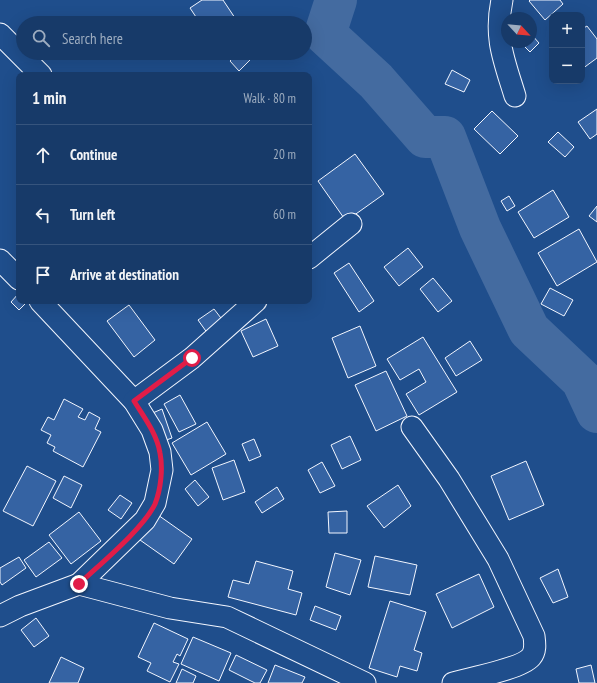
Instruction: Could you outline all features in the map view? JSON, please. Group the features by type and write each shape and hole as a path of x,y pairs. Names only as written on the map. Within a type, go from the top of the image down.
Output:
{"street":[{"path":"502,0 498,17 499,43 515,96"},
{"path":"0,34 16,50"},
{"path":"26,60 38,72"},
{"path":"312,256 350,224"},
{"path":"0,260 16,276"},
{"path":"0,616 20,606 79,584 145,520 155,503 162,470 160,452 152,430 134,401 43,304"},
{"path":"134,401 192,358 253,304"},
{"path":"412,427 449,479 498,559 534,636 536,646 531,657 521,665 453,683"},
{"path":"79,584 170,608 227,617 365,683"}],"building":[{"path":"202,0 223,0 234,16 195,16 190,8"},
{"path":"560,0 563,4 554,12 549,12 549,16 545,20 529,1"},
{"path":"587,26 597,39 597,58 585,67 585,48 585,27"},
{"path":"526,48 534,48 530,52"},
{"path":"231,60 250,60 239,71 230,61"},
{"path":"452,70 470,80 464,92 445,84"},
{"path":"597,109 597,134 590,139 578,122"},
{"path":"492,111 518,136 500,154 474,129"},
{"path":"558,132 574,147 565,157 548,142"},
{"path":"355,154 384,194 346,221 318,181"},
{"path":"553,190 569,217 534,238 518,212"},
{"path":"509,196 515,206 507,211 501,201"},
{"path":"597,206 597,222 589,216"},
{"path":"579,229 597,262 557,286 538,253"},
{"path":"408,248 423,267 399,286 384,267"},
{"path":"349,263 374,301 359,312 334,273"},
{"path":"433,278 452,301 438,312 420,289"},
{"path":"550,288 573,300 564,316 541,304"},
{"path":"16,296 16,304 25,304 19,310 11,302"},
{"path":"129,305 155,340 134,357 107,321"},
{"path":"214,309 224,322 208,334 198,320"},
{"path":"266,319 278,346 253,357 241,331"},
{"path":"360,326 376,366 348,378 332,338"},
{"path":"423,337 457,392 419,415 406,394 426,382 419,369 400,380 387,359"},
{"path":"470,341 482,360 456,376 445,358"},
{"path":"386,371 407,416 376,431 355,385"},
{"path":"180,395 196,424 179,432 164,404"},
{"path":"64,399 83,409 78,417 85,420 89,412 100,418 95,429 101,432 83,467 53,451 55,447 47,443 51,435 41,430 48,417 54,420"},
{"path":"162,409 172,438 158,443 148,415"},
{"path":"207,422 226,454 191,475 172,443"},
{"path":"350,436 361,460 342,469 331,445"},
{"path":"254,439 261,456 249,461 242,444"},
{"path":"234,460 245,492 223,500 212,468"},
{"path":"526,461 544,505 509,520 491,476"},
{"path":"322,462 335,486 320,493 308,470"},
{"path":"27,466 56,481 33,526 3,511"},
{"path":"64,476 82,485 71,508 53,498"},
{"path":"195,480 209,497 198,506 185,489"},
{"path":"398,485 411,506 384,528 367,506"},
{"path":"277,487 284,499 262,513 255,502"},
{"path":"120,495 132,503 121,519 108,510"},
{"path":"347,511 347,533 329,533 328,512"},
{"path":"79,512 101,541 71,564 49,535"},
{"path":"158,515 192,539 174,564 140,540"},
{"path":"49,542 62,558 36,577 24,560"},
{"path":"335,553 361,560 350,595 326,587"},
{"path":"375,556 417,565 410,595 368,587"},
{"path":"19,557 26,568 2,585 0,582 0,568"},
{"path":"256,561 293,571 288,589 302,593 296,615 228,597 233,580 249,584"},
{"path":"558,569 568,597 553,603 540,578"},
{"path":"479,574 494,607 452,628 436,594"},
{"path":"390,601 426,612 414,650 422,653 417,671 400,666 397,677 369,668"},
{"path":"315,606 341,616 336,630 310,620"},
{"path":"36,618 49,636 34,647 21,630"},
{"path":"154,623 188,639 180,656 177,654 173,662 179,664 170,682 147,671 151,663 138,657"},
{"path":"193,637 231,653 219,681 181,664"},
{"path":"236,655 267,670 260,683 255,683 229,670"},
{"path":"61,657 84,668 78,683 49,683"},
{"path":"275,665 305,677 302,683 268,683"},
{"path":"591,665 595,683 579,683 576,669"},
{"path":"182,669 196,676 193,683 176,683"}],"waterway":[{"path":"336,0 325,34 376,81 425,137 445,137 480,228 529,330 582,380 597,412"}],"route":[{"path":"79,584 145,520 155,503 162,470 160,452 152,430 134,401 192,358"}]}
